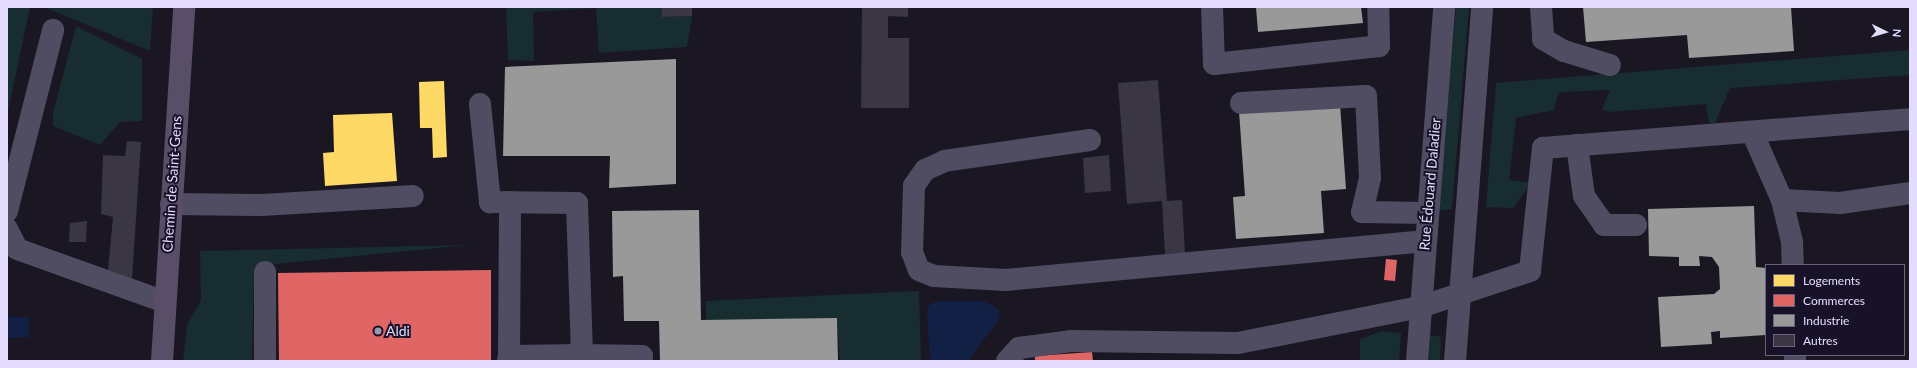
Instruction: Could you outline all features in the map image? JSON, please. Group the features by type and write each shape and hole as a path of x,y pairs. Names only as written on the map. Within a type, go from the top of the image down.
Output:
{"main road":[{"name":"Chemin de Saint-Gens","path":"162,361 184,7"}],"street":[{"path":"1212,7 1214,64 1379,46 1378,7"},
{"name":"Rue Édouard Daladier","path":"1417,361 1444,7"},
{"path":"1455,361 1482,7"},
{"path":"1541,7 1543,39 1564,51 1610,65"},
{"path":"7,211 53,30"},
{"path":"1241,103 1366,96 1370,178 1362,212 1428,213"},
{"path":"480,104 490,202 577,203 582,355"},
{"path":"1008,361 1020,348 1072,341 1238,343 1420,307 1460,292 1530,271 1543,148 1910,119"},
{"path":"1752,132 1782,200 1792,242 1793,264"},
{"path":"1090,140 945,161 925,170 914,186 912,252 919,270 934,276 1006,280 1426,241"},
{"path":"1577,146 1584,196 1604,224 1636,225"},
{"path":"1782,200 1840,203 1910,193"},
{"path":"171,204 262,205 413,196"},
{"path":"510,202 508,359 582,355 642,356 642,361"},
{"path":"7,230 17,249 165,302"},
{"path":"265,272 265,361"}],"green space":[{"path":"7,7 30,7 7,116"},
{"path":"44,7 153,7 150,51"},
{"path":"506,7 662,7 662,17 692,16 687,47 599,53 596,8 533,12 534,61 508,60"},
{"path":"1456,7 1469,7 1452,209 1438,211"},
{"path":"76,26 142,59 142,121 120,122 100,145 53,126 53,113"},
{"path":"1910,50 1910,75 1730,88 1715,123 1709,123 1706,104 1610,112 1602,109 1610,90 1559,92 1554,110 1516,118 1509,180 1531,183 1513,208 1486,207 1496,83"},
{"path":"468,245 254,266 252,361 183,361 187,325 201,300 200,251"},
{"path":"919,291 921,361 840,361 837,319 706,320 706,301"},
{"path":"1382,331 1401,333 1399,361 1360,361 1360,339"},
{"path":"1430,335 1441,337 1440,361 1428,361"}],"water":[{"path":"938,301 984,301 998,309 1000,318 968,361 930,361 927,310 930,304"},
{"path":"7,317 29,317 29,337 7,338"}],"building: Logements":[{"path":"444,81 447,157 433,158 432,128 420,128 419,82"},
{"path":"392,113 397,181 325,186 323,153 334,152 333,115"}],"building: Commerces":[{"path":"1386,259 1397,260 1395,281 1384,280"},
{"name":"Aldi","path":"491,270 491,361 279,361 278,273"},
{"path":"1092,352 1093,361 1035,361 1035,356"}],"building: Industrie":[{"path":"1256,7 1361,7 1363,23 1258,32"},
{"path":"1583,7 1791,7 1794,51 1689,58 1687,35 1586,42"},
{"path":"676,59 676,184 609,188 610,156 503,156 505,67"},
{"path":"1340,104 1346,189 1321,191 1324,233 1236,239 1233,197 1245,196 1239,111"},
{"path":"1754,206 1756,267 1765,268 1765,335 1720,338 1720,331 1711,332 1712,344 1661,347 1658,297 1714,294 1720,289 1719,267 1712,257 1699,256 1700,266 1679,266 1679,257 1649,256 1648,209"},
{"path":"699,210 701,320 837,318 838,361 660,361 659,321 624,321 623,276 613,277 612,211"}],"building: Autres":[{"path":"662,7 692,7 692,16 662,17"},
{"path":"862,7 908,7 908,17 888,16 888,38 909,38 909,108 861,108"},
{"path":"1158,80 1167,201 1182,200 1185,253 1165,254 1162,201 1127,204 1118,83"},
{"path":"127,141 141,142 132,279 108,270 113,217 101,214 103,155 125,156"},
{"path":"1109,155 1111,191 1085,193 1083,158"},
{"path":"87,221 86,242 69,242 70,223"}],"place":[{"name":"Aldi","path":"378,331"}]}
